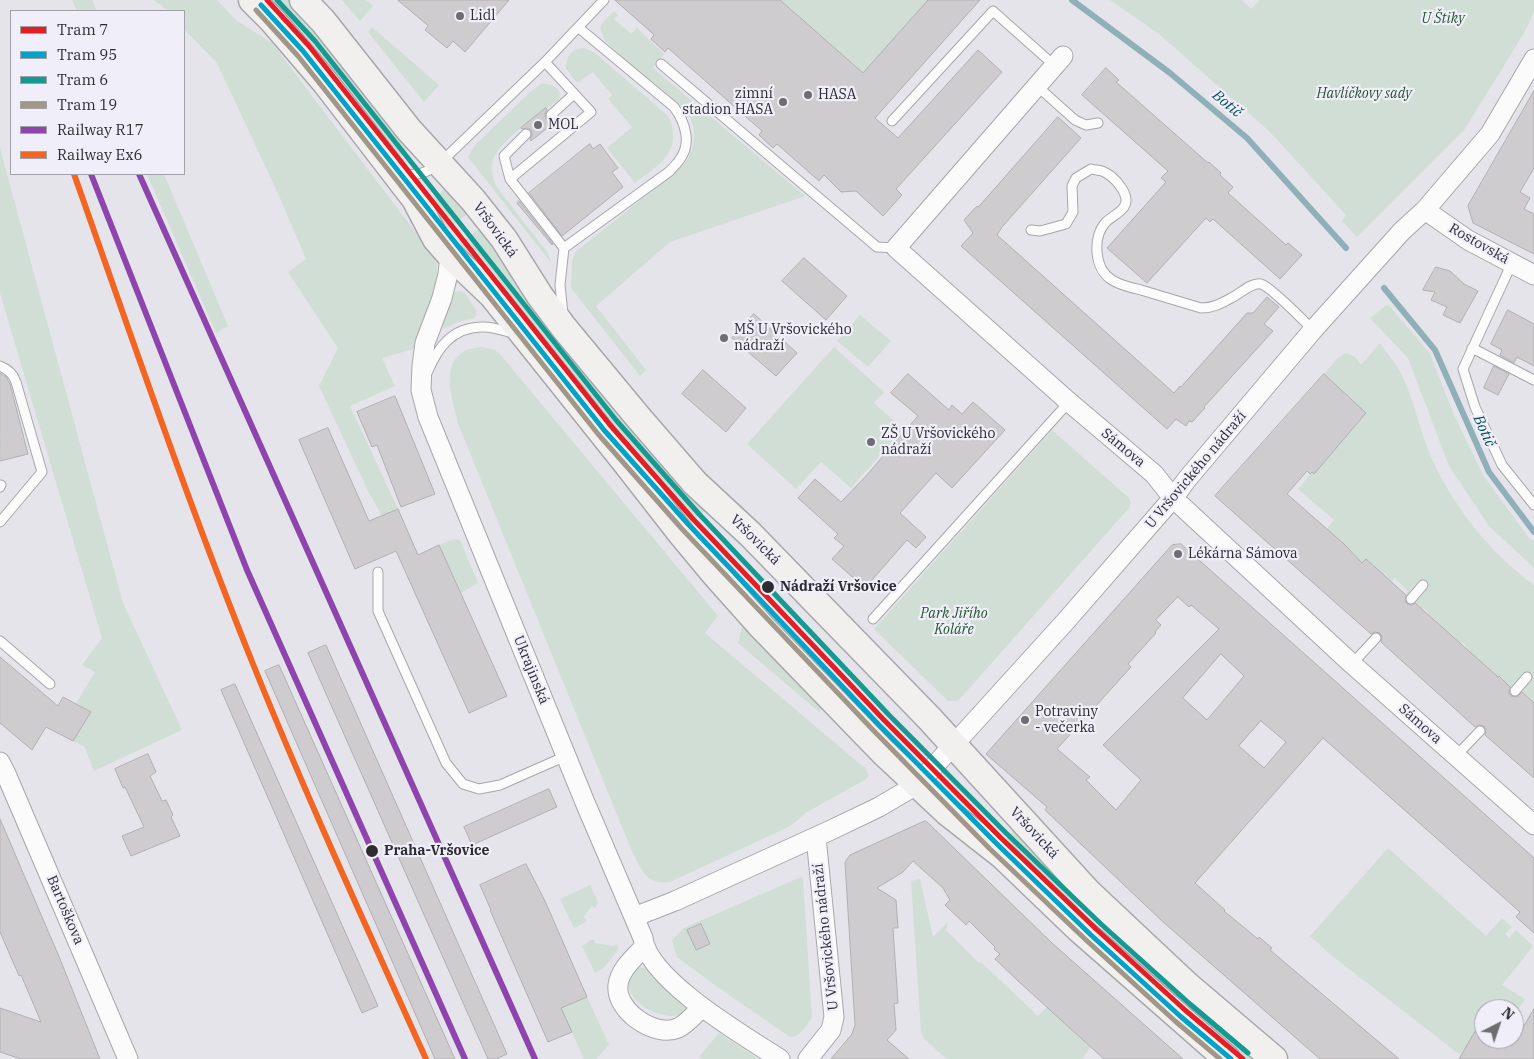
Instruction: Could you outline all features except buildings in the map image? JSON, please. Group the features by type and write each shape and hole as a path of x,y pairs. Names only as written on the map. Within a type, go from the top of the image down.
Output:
{"main road":[{"path":"252,0 299,50 415,198 436,238 450,255 492,295 712,572 762,627 820,689 947,812 1003,856 1080,929 1227,1059"},
{"name":"Vršovická","path":"303,0 323,21 409,130 473,200 504,239 540,296 565,329 695,483 750,534 929,718 1102,906 1187,985 1274,1059"},
{"path":"1080,929 1102,906"}],"street":[{"name":"U Vršovického nádraží","path":"634,917 675,901 816,837 879,807 918,784 1065,622 1173,498 1313,330 1419,215 1490,134 1534,59"},
{"path":"896,248 1059,61"},
{"name":"Rostovská","path":"1419,215 1534,275"},
{"name":"Sámova","path":"896,248 1069,402 1154,474 1173,498 1352,664 1534,825"},
{"name":"Ukrajinská","path":"450,255 448,274 442,298 425,343 420,390 444,460 643,938 644,947 664,973 701,1008 780,1059"},
{"name":"Bartoškova","path":"0,762 128,1059"},
{"name":"U Vršovického nádraží","path":"808,1059 831,1030 834,1017 816,837"},
{"path":"644,947 630,961 620,976 618,987 619,997 623,1006 641,1021 660,1030 677,1029 683,1026 701,1008"}],"lane":[{"path":"394,172 412,175 420,174 428,172 439,164 545,62 604,0"},
{"path":"892,121 993,11 1059,61"},
{"path":"564,248 670,171 681,159 686,142 685,129 681,117 674,108 579,28"},
{"path":"510,179 591,112 545,62"},
{"path":"661,64 878,247 896,248"},
{"path":"1037,86 1075,120 1086,125 1098,123"},
{"path":"551,115 574,94"},
{"path":"526,134 504,156 510,179 564,248 560,285 565,329"},
{"path":"1031,230 1040,231 1066,224 1073,212 1072,186 1076,178 1091,169 1104,171 1122,187 1126,199 1124,207 1105,223 1097,241 1098,259 1102,271 1112,280 1129,287 1201,308 1210,308 1218,305 1254,285 1262,284 1313,330"},
{"path":"1512,263 1463,369 1475,407 1502,465 1534,505"},
{"path":"420,390 438,350 450,337 466,330 482,327 524,336"},
{"path":"1472,348 1534,380"},
{"path":"0,366 14,376 42,468 39,476 0,522"},
{"path":"873,619 1069,402"},
{"path":"378,572 378,611 446,763 463,784 479,789 500,785 566,756"},
{"path":"1411,600 1423,585"},
{"path":"1352,664 1376,638"},
{"path":"0,641 50,684"},
{"path":"1515,691 1527,678"},
{"path":"1456,756 1480,731"}],"green space":[{"path":"72,0 92,0 97,10 77,10"},
{"path":"153,0 217,0 237,21 272,43 435,258 437,282 413,349 382,358 395,386 350,406 398,509 382,516 368,491 319,386 338,348 288,272 306,259 280,198 217,63 185,30 185,10 166,10"},
{"path":"261,0 292,0 413,146 394,161"},
{"path":"342,0 366,0 373,6 360,21"},
{"path":"780,0 928,0 863,73"},
{"name":"Havlíčkovy sady","path":"1110,0 1242,0 1251,9 1260,0 1534,0 1534,12 1525,31 1464,130 1357,237 1342,221 1346,215 1269,131 1159,34"},
{"path":"614,11 618,15 614,19 631,34 637,28 664,54 653,68 805,196 670,242 596,306 646,370 640,376 571,288 572,261 575,252 680,169 691,153 694,133 691,120 683,108 625,60 604,39 600,27"},
{"path":"372,27 439,85 424,102 368,32"},
{"path":"585,48 595,53 667,115 671,122 673,142 666,157 635,183 607,148 632,127 608,99 612,95 593,72 579,82 576,82 566,68 567,60 573,51"},
{"path":"541,84 556,88 560,92 559,100 542,111 503,144 493,160 492,170 496,186 547,252 552,264 468,157 475,145 529,93"},
{"path":"0,148 123,603 182,730 94,771 84,746 73,741 91,712 76,704 95,672 82,665 102,638 0,293"},
{"path":"147,175 164,175 228,326 216,333"},
{"path":"446,188 467,214 448,229 428,203"},
{"path":"479,229 707,509 686,528 459,244"},
{"path":"455,292 464,292 476,310 476,316 444,329 442,318"},
{"path":"1388,304 1430,354 1454,415 1483,475 1529,538 1534,541 1534,568 1489,526 1449,466 1408,358 1370,318"},
{"path":"860,315 891,341 868,367 837,341"},
{"path":"1380,343 1403,377 1435,467 1458,505 1471,524 1501,557 1534,585 1534,703 1522,692 1519,695 1503,682 1504,680 1500,676 1498,677 1465,648 1466,646 1462,642 1461,644 1427,614 1428,612 1405,595 1408,591 1395,578 1391,582 1385,574 1383,575 1366,559 1363,563 1326,530 1334,520 1298,489 1366,413 1324,374 1338,358 1346,353 1355,357 1361,365"},
{"path":"482,347 495,350 500,354 718,616 705,633 866,769 869,776 807,812 790,826 670,882 654,881 645,874 631,849 459,426 450,387 452,367 456,358 465,351"},
{"path":"834,347 884,392 874,403 903,429 851,488 821,462 796,489 747,444"},
{"name":"Park Jiřího Koláře","path":"1052,430 1129,498 1131,503 1129,508 958,701 948,701 874,629"},
{"path":"454,539 460,540 478,583 461,593 439,545"},
{"path":"743,624 822,707 819,712 738,643"},
{"path":"1014,831 1085,900 1073,913 1002,844"},
{"path":"1388,848 1486,936 1502,918 1512,927 1505,934 1509,938 1516,930 1533,946 1502,985 1525,999 1524,1001 1524,999 1474,999 1474,1037 1462,1055 1331,955 1310,936"},
{"path":"801,877 803,879 812,1018 797,1035 790,1037 716,986 677,957 672,940 684,928","holes":["700,924 710,944 696,950 687,930"]},
{"path":"920,879 933,937 948,922 946,930 979,963 981,962 1038,1016 1047,1007 1091,1047 1082,1059 947,1059 924,1039 921,1032 911,881"},
{"path":"590,885 598,903 595,908 592,906 583,917 587,920 574,928 560,899"},
{"path":"1109,922 1263,1059 1235,1059 1097,935"},
{"path":"591,940 595,940 594,943 614,946 616,944 619,948 604,968 595,973 582,946"},
{"path":"640,967 645,968 687,1011 678,1015 667,1016 645,1008 636,1000 630,992 629,983 634,970"},
{"path":"587,997 609,1045 596,1059 584,1059 561,1008"},
{"path":"719,1033 758,1059 703,1059 699,1057"}],"waterway":[{"name":"Botič","path":"1072,0 1170,73 1247,138 1346,248"},
{"name":"Botič","path":"1384,288 1435,350 1489,472 1534,532"}],"tram line":[{"name":"7","path":"267,0 309,46 610,425 693,519 884,720 1001,838 1096,929 1185,1010 1243,1059"},
{"name":"6","path":"277,0 315,41 616,420 699,514 889,715 1006,833 1101,924 1248,1053"},
{"name":"95","path":"261,5 303,51 604,430 688,524 879,725 996,843 1091,935 1180,1016 1231,1059"},
{"name":"19","path":"256,10 298,56 598,434 682,529 873,730 990,849 1086,940 1220,1059"}],"rail line":[{"name":"Ex6","path":"74,175 183,481 253,664 316,813 426,1059"},
{"name":"R17","path":"91,175 247,570 465,1059"},
{"name":"R17","path":"139,175 535,1059"}],"place":[{"name":"Lidl","path":"460,16"},
{"name":"HASA","path":"808,95"},
{"name":"zimní stadion HASA","path":"783,102"},
{"name":"MOL","path":"538,125"},
{"name":"MŠ U Vršovického nádraží","path":"724,338"},
{"name":"ZŠ U Vršovického nádraží","path":"871,442"},
{"name":"Lékárna Sámova","path":"1178,554"},
{"name":"Nádraží Vršovice","path":"768,587"},
{"name":"Potraviny - večerka","path":"1025,720"},
{"name":"Praha-Vršovice","path":"372,851"}],"park label":[{"name":"U Štiky","path":"1443,19"}]}
